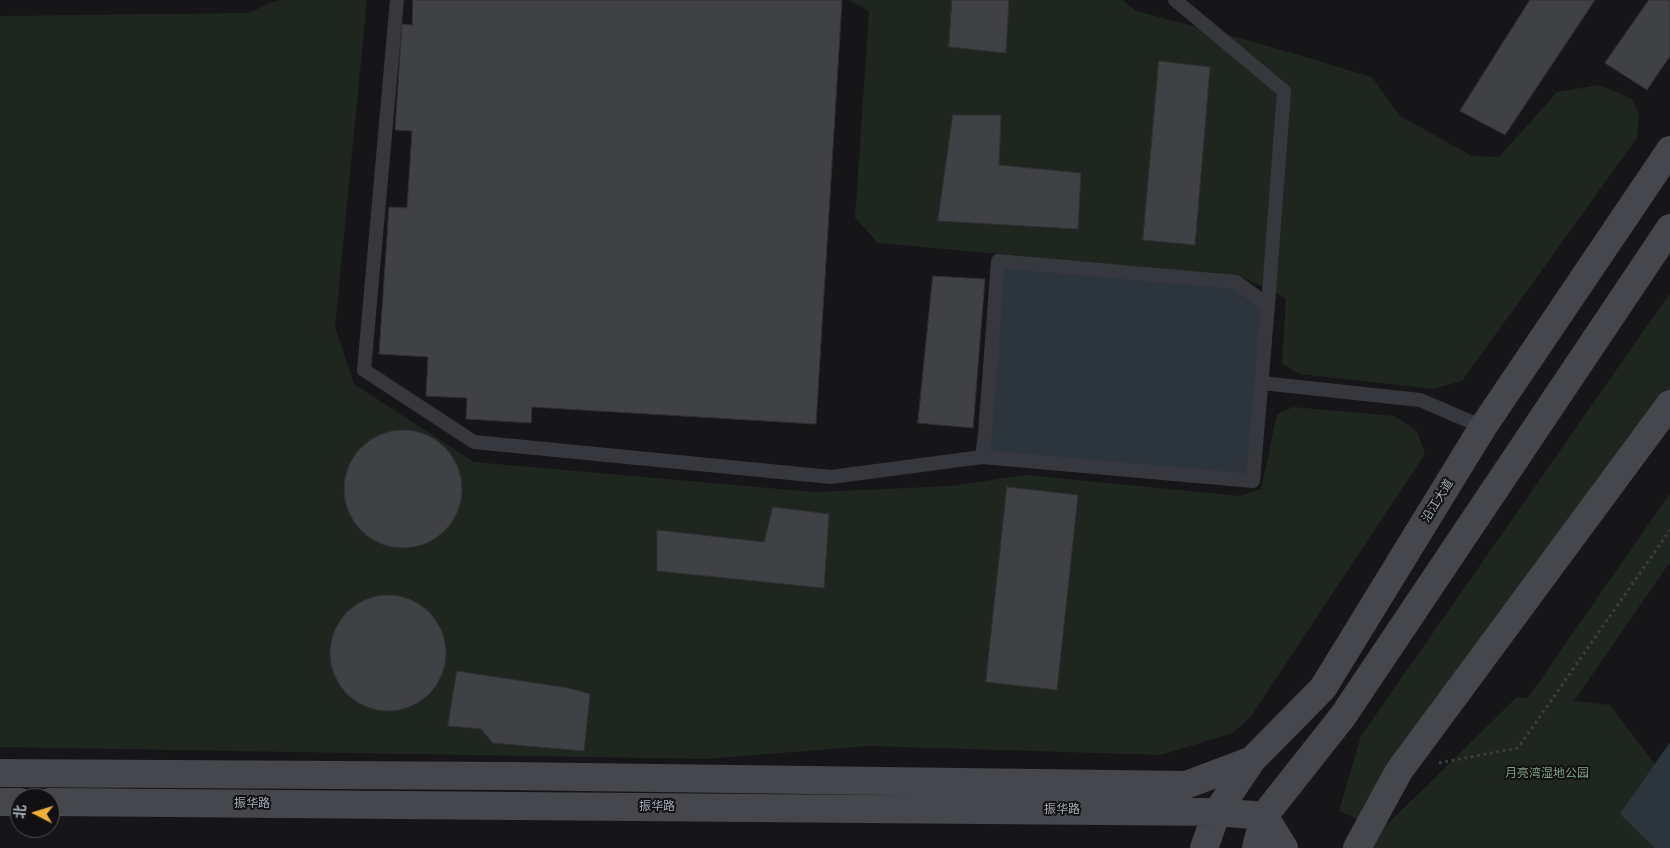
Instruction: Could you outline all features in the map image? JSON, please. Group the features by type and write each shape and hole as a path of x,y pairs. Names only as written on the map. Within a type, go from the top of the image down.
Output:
{"main road":[{"name":"沿江大道","path":"1204,848 1217,812 1252,760 1323,688 1483,428 1670,150"},
{"path":"1256,848 1264,816 1343,716 1670,228"},
{"path":"1357,848 1399,770 1670,404"},
{"path":"0,773 498,776 1186,785 1252,760"},
{"name":"振华路","path":"60,802 1217,812 1264,816"},
{"path":"1264,816 1284,848"}],"lane":[{"path":"396,0 364,370 474,442 831,477 982,457 1253,480 1284,91 1175,0"},
{"path":"982,457 998,261 1236,282 1268,305"},
{"path":"1262,383 1420,400 1483,428"}],"path":[{"path":"1399,770 1518,748 1670,530"}],"green space":[{"path":"278,0 367,0 335,327 354,384 474,462 814,492 952,486 1026,475 1240,496 1261,489 1277,414 1293,407 1395,416 1417,431 1425,454 1252,715 1233,733 1161,755 869,746 705,759 0,747 0,16 248,13"},
{"path":"848,0 1123,0 1136,11 1258,43 1372,77 1400,116 1472,156 1499,157 1557,92 1599,85 1631,98 1639,114 1637,138 1462,381 1433,389 1299,374 1282,363 1286,298 1240,276 878,243 855,218 869,11"},
{"path":"1670,293 1670,404 1370,825 1339,811 1361,736"},
{"name":"月亮湾湿地公园","path":"1670,493 1670,562 1574,701 1610,705 1670,784 1670,848 1363,848 1517,697 1528,698"}],"shaded area":[{"path":"998,261 1236,282 1268,305 1253,481 982,457"},
{"path":"1670,742 1670,848 1655,848 1620,814"}],"building":[{"path":"413,0 842,0 816,424 532,407 531,423 466,419 467,398 426,396 428,357 379,354 389,207 407,208 412,131 395,130 402,24 412,25"},
{"path":"952,0 1009,0 1006,53 949,47"},
{"path":"1530,0 1595,0 1505,135 1460,111"},
{"path":"1649,0 1670,0 1670,56 1647,90 1605,63"},
{"path":"1159,61 1210,67 1195,245 1143,240"},
{"path":"953,115 1001,115 999,165 1081,173 1078,229 938,221"},
{"path":"933,276 985,279 973,428 918,423"},
{"path":"403,430 425,435 436,440 452,456 457,467 462,489 457,511 452,522 436,538 425,543 403,548 381,543 370,538 354,522 349,511 344,489 349,467 354,456 370,440 381,435"},
{"path":"1007,487 1078,495 1057,690 986,682"},
{"path":"773,507 829,514 824,588 657,571 657,530 764,542"},
{"path":"388,595 410,599 420,604 429,612 437,621 442,631 446,653 442,675 437,685 429,694 420,702 410,707 388,711 366,707 356,702 347,694 339,685 334,675 330,653 334,631 339,621 347,612 356,604 366,599"},
{"path":"457,671 568,688 590,694 584,751 493,743 481,729 448,726"}]}
